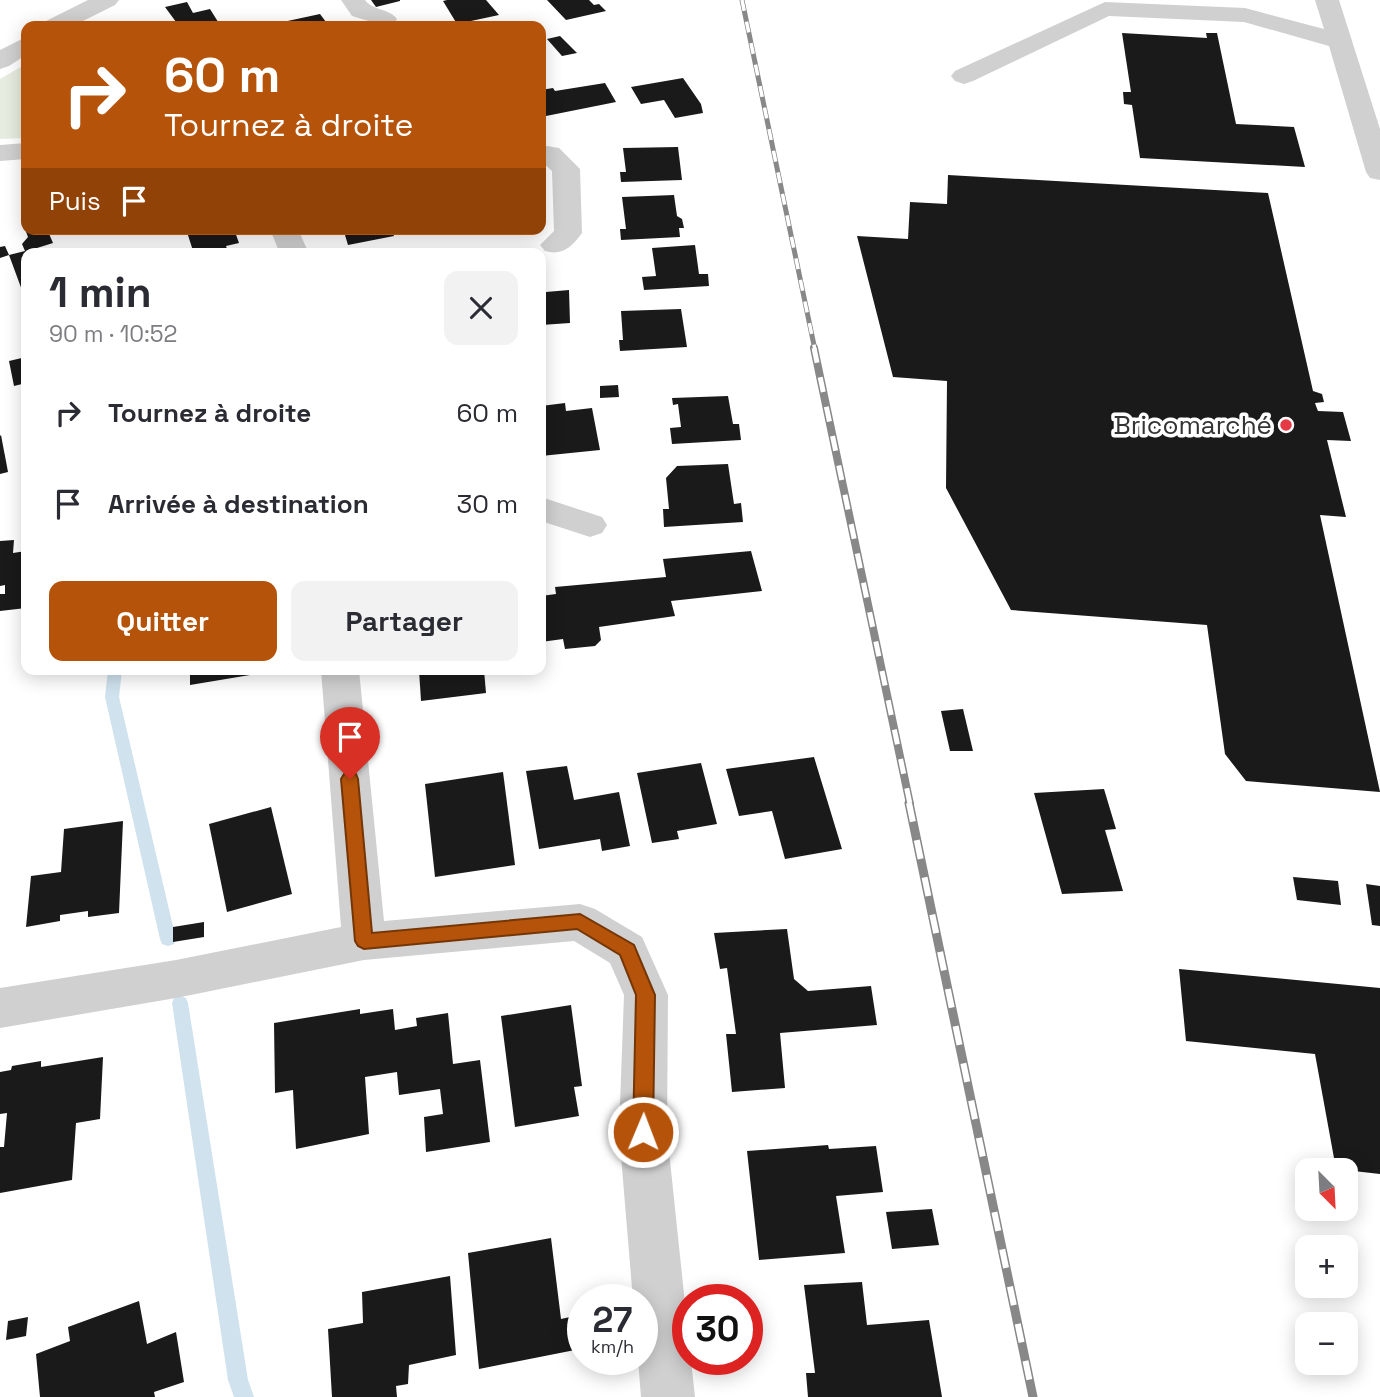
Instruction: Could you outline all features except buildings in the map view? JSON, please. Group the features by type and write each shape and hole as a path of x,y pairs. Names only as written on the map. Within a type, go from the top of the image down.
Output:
{"street":[{"path":"65,21 107,0"},
{"path":"353,0 361,11 385,19"},
{"path":"1327,0 1380,172"},
{"path":"964,76 1105,9 1245,15 1339,40"},
{"path":"0,61 21,47"},
{"path":"0,152 21,151"},
{"path":"546,154 566,169 568,233 555,245"},
{"path":"546,511 590,525"},
{"path":"340,675 364,941"},
{"path":"0,1008 176,979 364,941 580,922 627,950 646,995 643,1132 668,1397"}],"shaded area":[{"path":"21,67 21,138 0,139 0,79"}],"waterway":[{"path":"114,675 112,697 168,939"},
{"path":"180,1003 238,1380 244,1397"}],"railway":[{"path":"742,0 815,350"},
{"path":"814,348 910,804"},
{"path":"909,803 1033,1397"}],"place":[{"name":"Bricomarché","path":"1286,425"}],"route":[{"path":"350,779 364,941 580,922 627,950 646,995 643,1132"}]}
